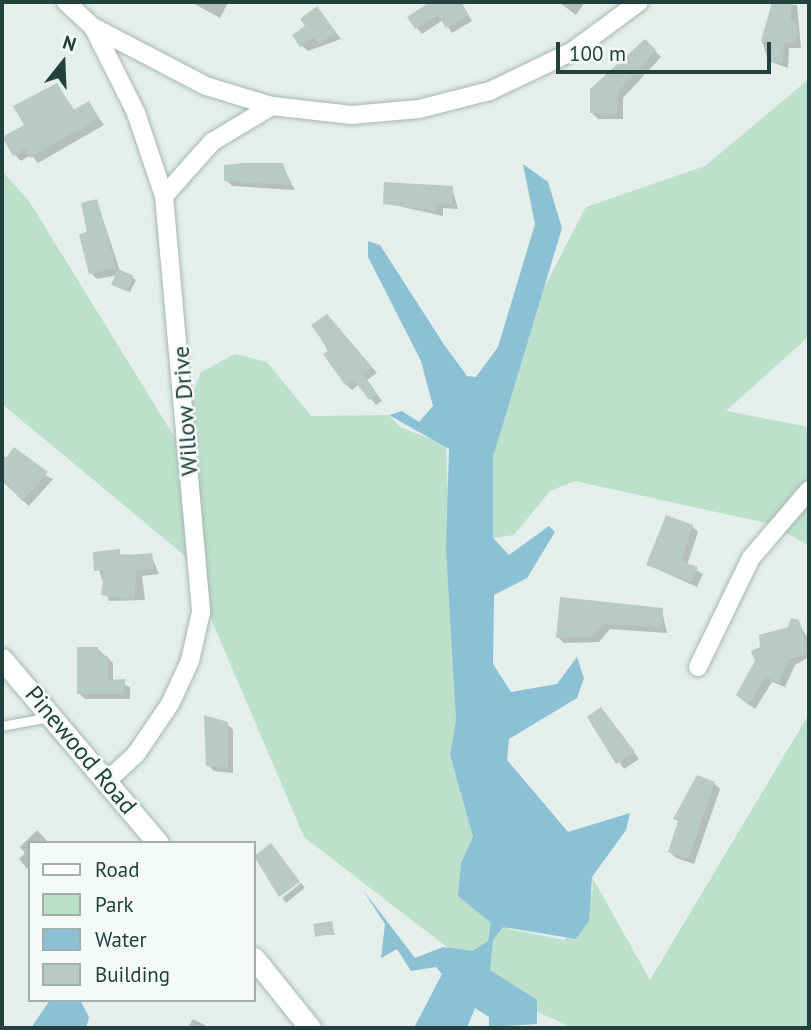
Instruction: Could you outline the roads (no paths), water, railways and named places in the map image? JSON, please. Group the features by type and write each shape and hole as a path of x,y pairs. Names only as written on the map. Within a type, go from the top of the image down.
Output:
{"street":[{"path":"66,2 93,27 206,86 272,106 386,114 490,91 573,51 639,2"},
{"name":"Willow Drive","path":"93,27 136,113 164,196 201,612 190,661 170,704 136,754 107,780"},
{"path":"164,196 212,142 272,106"},
{"path":"698,667 751,558 809,489"},
{"name":"Pinewood Road","path":"2,659 54,715 156,841"},
{"path":"256,960 310,1028"}],"lane":[{"path":"2,726 54,715"}],"water":[{"path":"523,164 548,182 562,228 493,457 493,538 509,555 549,526 555,532 527,578 494,595 493,664 511,692 557,684 577,657 584,678 577,698 509,739 507,760 568,832 630,813 626,830 592,877 589,921 576,939 503,927 493,940 490,970 537,1000 537,1024 489,1027 489,1017 475,1008 467,1028 414,1028 442,974 436,967 411,971 397,949 381,958 385,924 363,890 415,958 443,947 473,951 488,941 491,923 458,896 461,863 473,837 450,755 456,720 446,549 449,449 389,415 402,411 419,422 433,406 421,361 368,257 368,241 380,245 467,376 476,377 498,347 535,224"},
{"path":"49,1002 81,1002 89,1017 86,1028 31,1028"}]}
